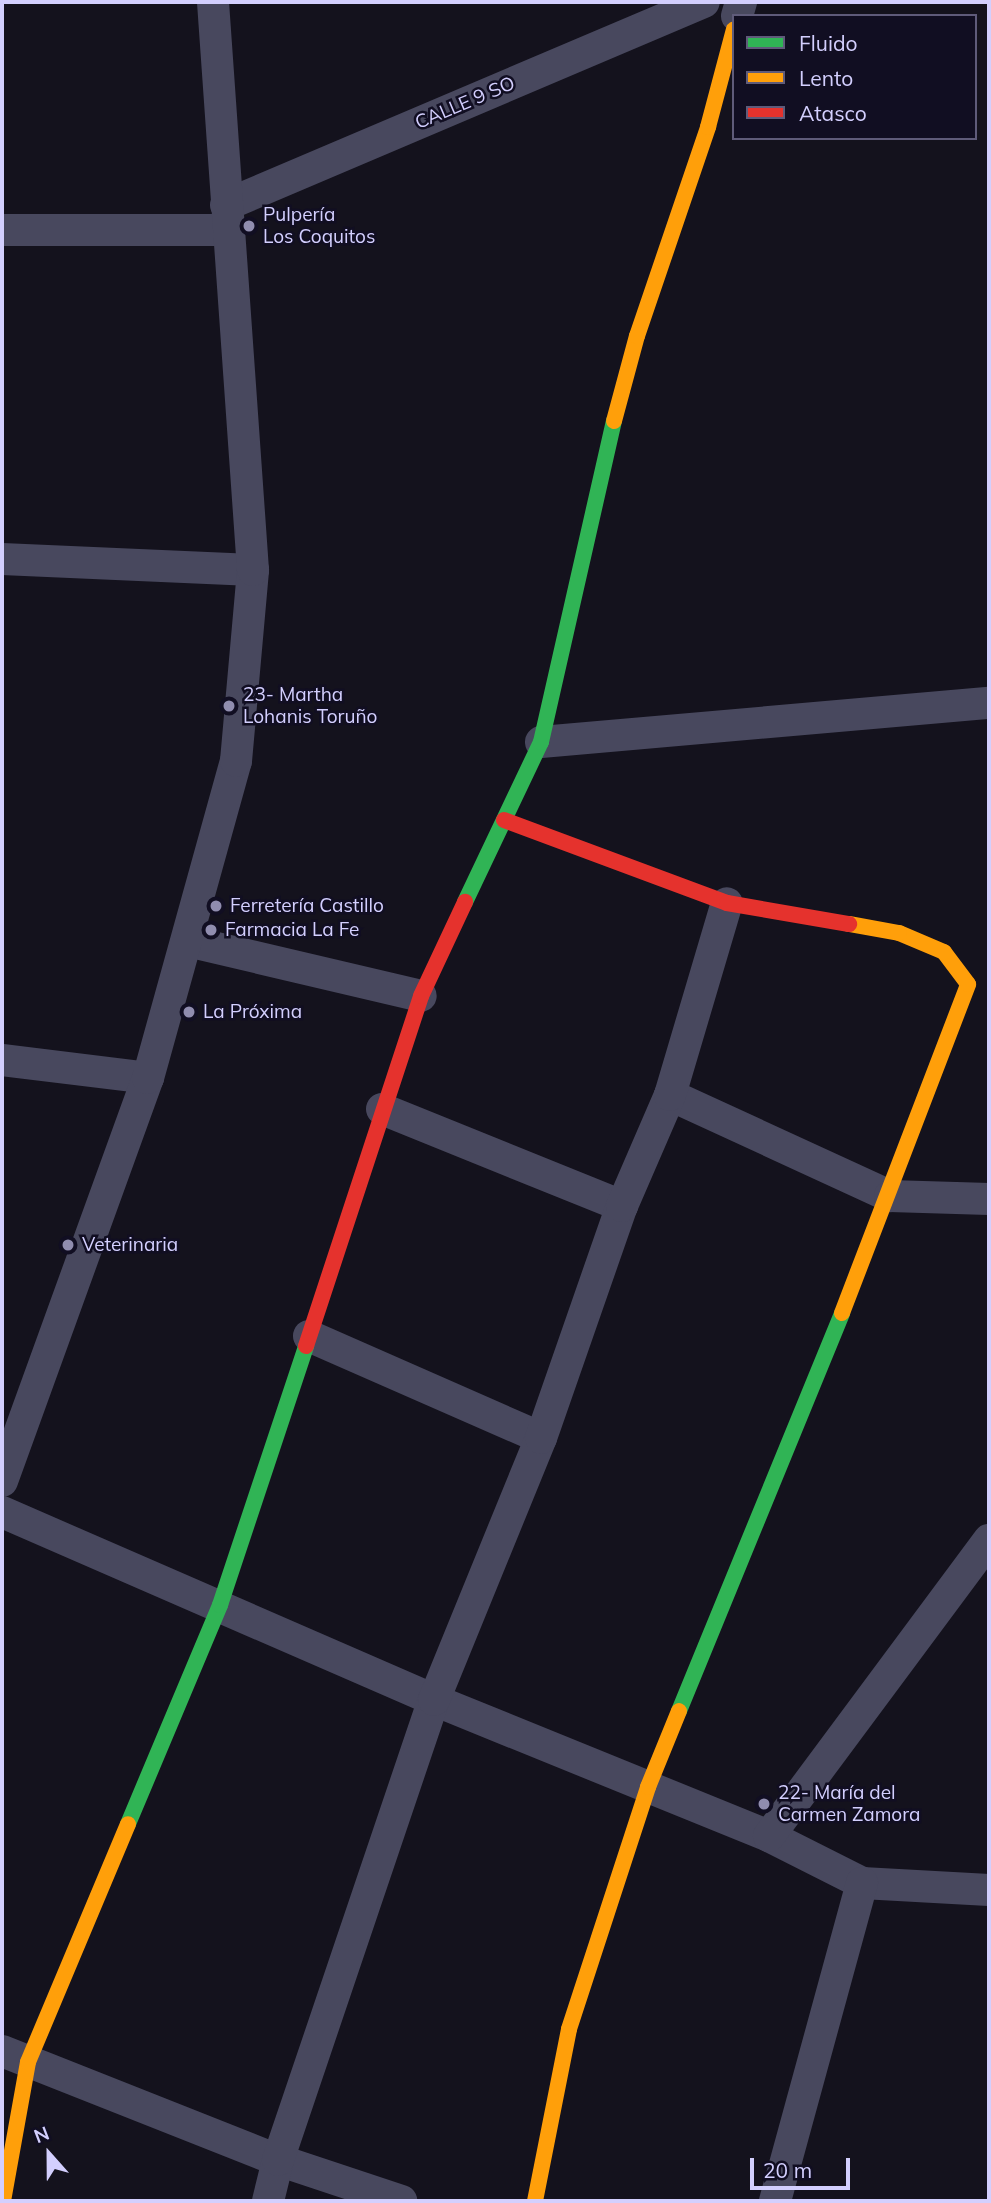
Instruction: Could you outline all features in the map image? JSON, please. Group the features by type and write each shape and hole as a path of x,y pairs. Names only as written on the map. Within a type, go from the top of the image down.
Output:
{"street":[{"path":"2,1481 148,1078 236,761 253,570 213,2"},
{"name":"CALLE 9 SO","path":"227,217 704,2"},
{"path":"3,2201 15,2056 220,1605 421,996 541,742 590,508 629,362 708,127 732,37"},
{"path":"2,230 227,217"},
{"path":"3,568 253,570"},
{"path":"541,742 989,703"},
{"path":"504,820 727,903 900,933 944,952 968,984 890,1196 648,1787 569,2029 535,2201"},
{"path":"268,2201 278,2160 434,1700 541,1438 622,1206 670,1096 727,903"},
{"path":"187,941 421,996"},
{"path":"2,1060 148,1078"},
{"path":"670,1096 890,1196 989,1199"},
{"path":"382,1109 622,1206"},
{"path":"309,1336 541,1438"},
{"path":"2,1512 434,1700 769,1836 862,1883 989,1890"},
{"path":"769,1836 989,1540"},
{"path":"775,2201 862,1883"},
{"path":"15,2056 278,2160 401,2201"}],"traffic: fast":[{"path":"465,902 541,742 614,421"},
{"path":"679,1711 842,1313"},
{"path":"128,1824 220,1605 306,1346"}],"traffic: slow":[{"path":"614,421 637,336 708,127 732,37"},
{"path":"842,1313 968,984 944,952 899,933 849,924"},
{"path":"535,2201 569,2029 648,1787 679,1711"},
{"path":"3,2201 28,2062 128,1824"}],"traffic: jam":[{"path":"504,820 727,903 849,924"},
{"path":"306,1346 421,996 465,902"}],"place":[{"name":"Pulpería Los Coquitos","path":"249,226"},
{"name":"23- Martha Lohanis Toruño","path":"229,706"},
{"name":"Ferretería Castillo","path":"216,906"},
{"name":"Farmacia La Fe","path":"211,930"},
{"name":"La Próxima","path":"189,1012"},
{"name":"Veterinaria","path":"68,1245"},
{"name":"22- María del Carmen Zamora","path":"764,1804"}]}
